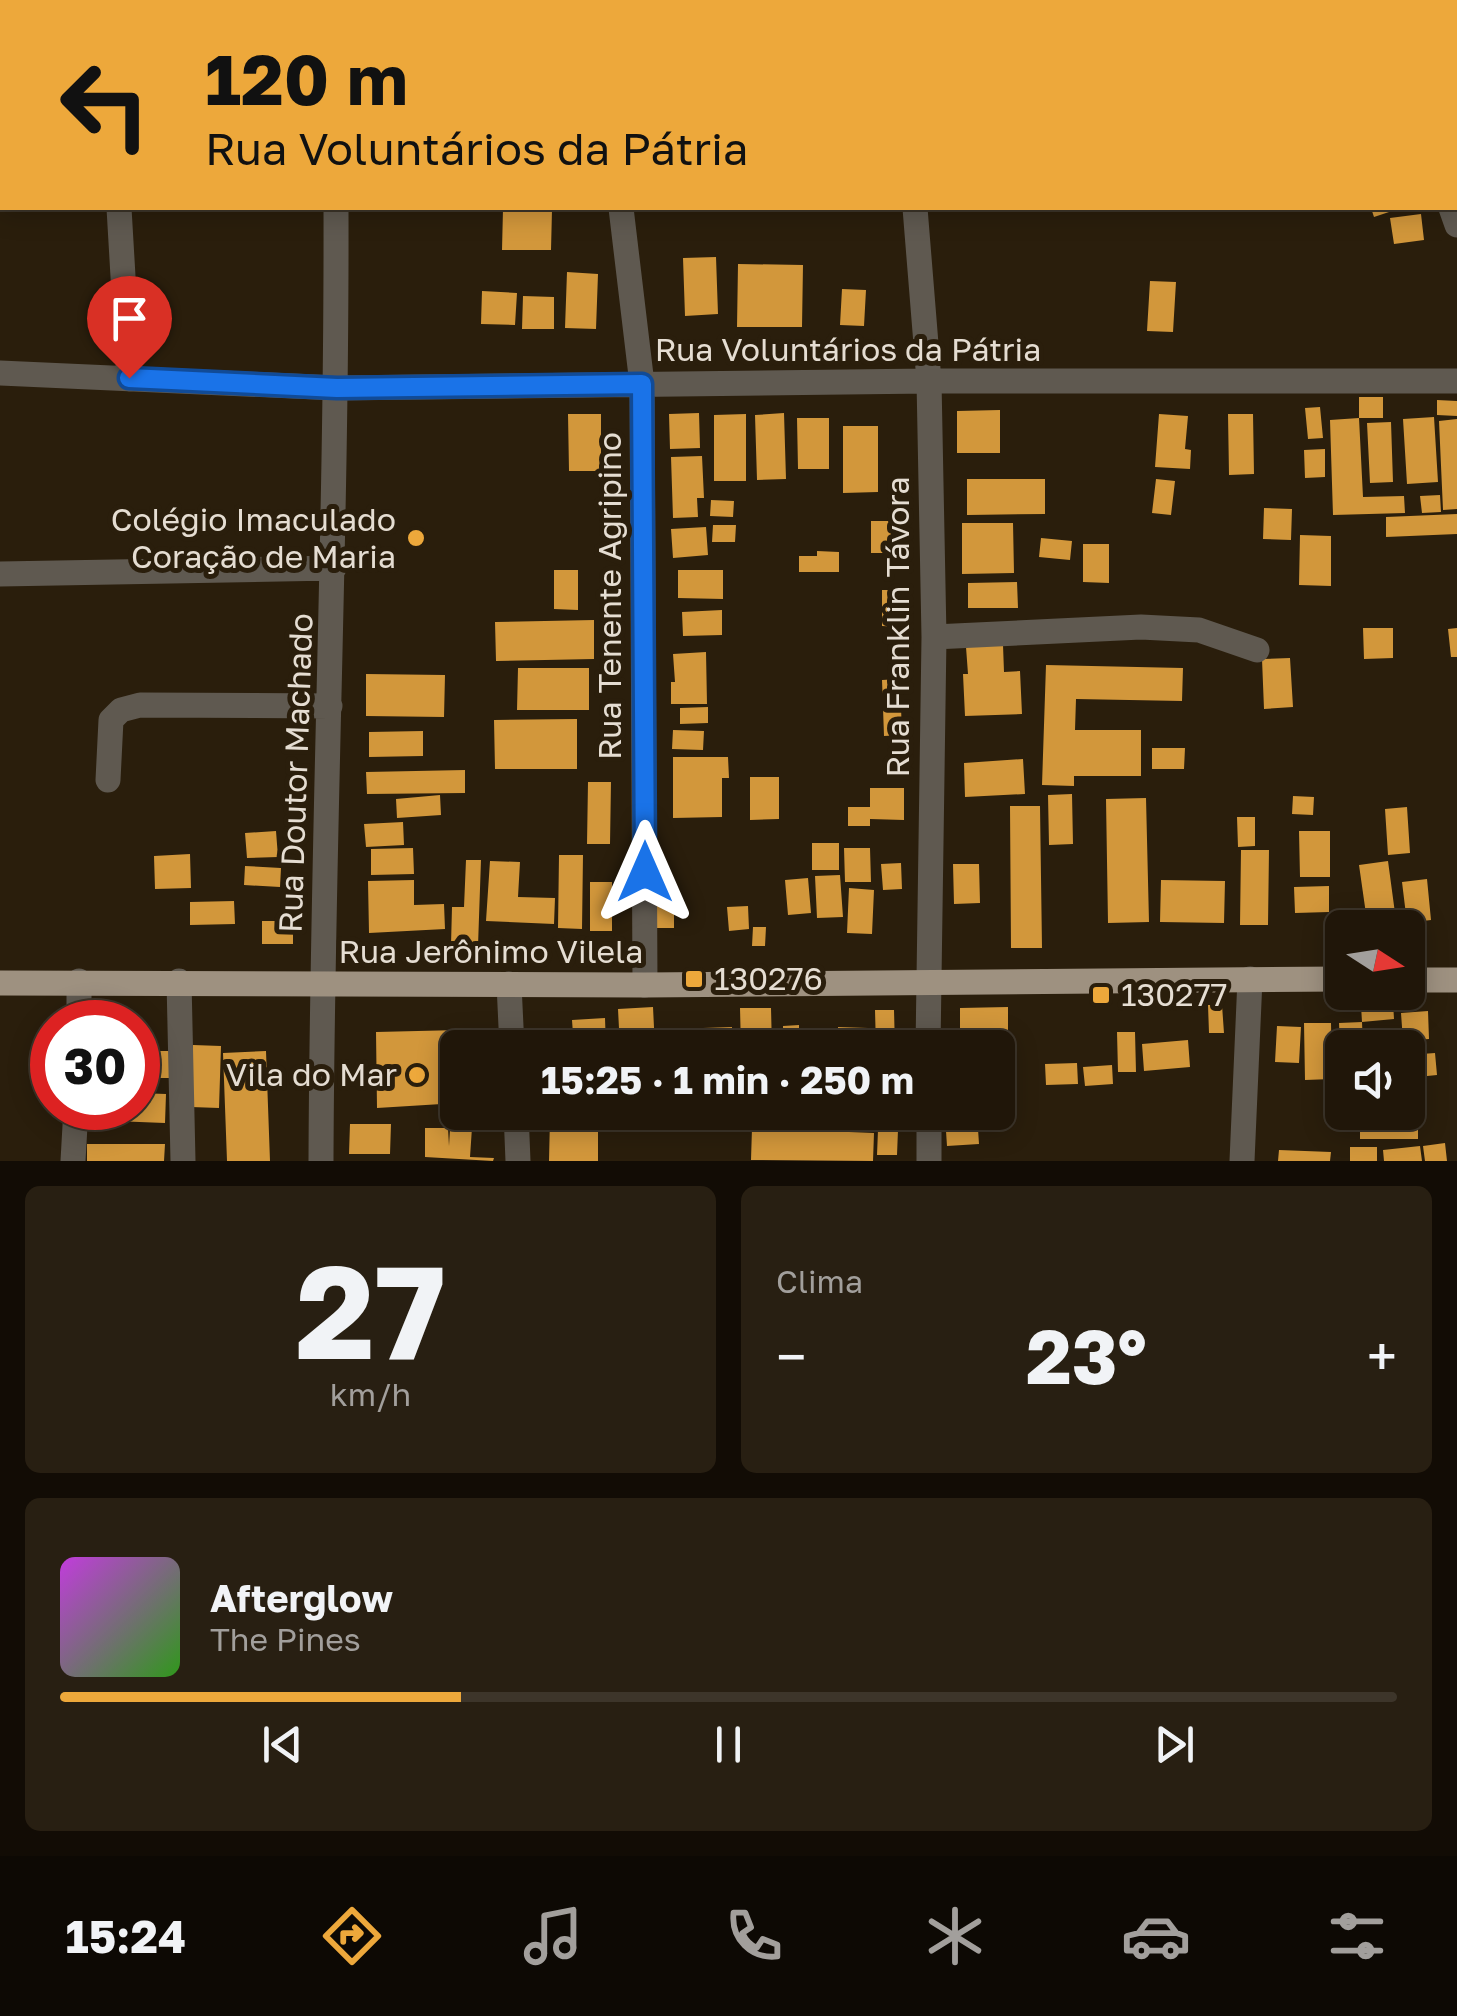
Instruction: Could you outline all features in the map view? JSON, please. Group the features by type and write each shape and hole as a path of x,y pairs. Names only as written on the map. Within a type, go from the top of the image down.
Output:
{"main road":[{"name":"Rua Jerônimo Vilela","path":"0,983 645,985 1325,979"},
{"path":"1425,980 1457,980"}],"street":[{"path":"119,210 129,378"},
{"name":"Rua Doutor Machado","path":"322,1161 322,985 337,388 336,210"},
{"name":"Rua Tenente Agripino","path":"622,210 642,384 645,985"},
{"name":"Rua Franklin Távora","path":"915,210 929,381 934,636 928,1030"},
{"name":"Rua Voluntários da Pátria","path":"0,373 337,388 1457,380"},
{"path":"0,574 334,568"},
{"path":"934,636 1141,627 1199,630 1257,650"},
{"path":"108,780 110,720 120,710 140,705 330,706"},
{"path":"1242,1161 1250,979"},
{"path":"79,981 79,1000"},
{"path":"179,981 183,1161"},
{"path":"509,984 511,1030"},
{"path":"73,1161 75,1130"},
{"path":"517,1130 518,1161"},
{"path":"929,1130 929,1161"}],"building":[{"path":"503,210 552,210 551,250 502,250"},
{"path":"1372,210 1395,210 1374,217"},
{"path":"1421,214 1424,240 1394,244 1390,218"},
{"path":"716,257 718,314 685,316 683,258"},
{"path":"738,264 803,265 802,327 737,327"},
{"path":"567,272 598,274 596,329 565,328"},
{"path":"1150,281 1176,282 1173,332 1147,331"},
{"path":"842,289 866,290 864,326 840,325"},
{"path":"482,291 517,293 515,325 481,324"},
{"path":"523,296 554,297 554,329 522,329"},
{"path":"1359,397 1383,397 1383,418 1359,418"},
{"path":"1437,400 1457,401 1457,416 1437,415"},
{"path":"1320,407 1323,438 1308,439 1305,408"},
{"path":"1000,410 1000,453 957,453 957,411"},
{"path":"699,413 700,448 670,449 669,414"},
{"path":"784,413 786,479 757,480 755,415"},
{"path":"568,414 601,414 601,471 569,471"},
{"path":"746,414 746,481 714,481 714,415"},
{"path":"1159,414 1188,416 1185,449 1191,450 1190,469 1155,467"},
{"path":"1228,414 1253,414 1254,474 1229,475"},
{"path":"1434,417 1438,482 1407,484 1403,419"},
{"path":"797,418 829,418 829,469 798,469"},
{"path":"1359,418 1363,497 1404,496 1405,513 1333,515 1330,420"},
{"path":"1457,419 1457,509 1443,510 1439,421"},
{"path":"1391,422 1393,482 1370,483 1367,423"},
{"path":"843,426 878,426 878,492 843,493"},
{"path":"1325,449 1325,477 1305,478 1304,450"},
{"path":"702,456 704,498 697,498 698,517 673,518 671,457"},
{"path":"967,479 1045,479 1045,514 967,515"},
{"path":"1156,479 1175,481 1171,515 1152,513"},
{"path":"1440,495 1441,512 1422,513 1420,496"},
{"path":"711,500 734,501 733,517 710,516"},
{"path":"1264,508 1292,509 1291,540 1263,539"},
{"path":"1457,514 1457,534 1386,537 1386,517"},
{"path":"871,521 891,521 891,553 871,553"},
{"path":"962,523 1013,523 1014,573 962,574"},
{"path":"713,525 736,525 735,542 712,542"},
{"path":"706,527 708,555 673,558 671,529"},
{"path":"1300,535 1331,536 1331,586 1299,585"},
{"path":"1041,538 1072,541 1070,560 1039,557"},
{"path":"1083,544 1109,544 1109,583 1083,582"},
{"path":"817,551 839,552 839,572 799,572 799,556 817,556"},
{"path":"554,570 578,570 578,610 554,609"},
{"path":"678,570 723,570 723,599 678,598"},
{"path":"1017,582 1018,608 968,608 968,583"},
{"path":"882,590 903,590 903,627 882,626"},
{"path":"722,610 722,635 683,636 682,612"},
{"path":"594,620 594,659 496,661 495,622"},
{"path":"1363,628 1393,628 1393,658 1364,659"},
{"path":"1457,628 1457,657 1451,657 1448,629"},
{"path":"1003,645 1004,672 1020,671 1022,714 965,716 966,647"},
{"path":"706,652 707,704 671,704 671,682 675,682 673,654"},
{"path":"1290,658 1293,707 1264,709 1262,659"},
{"path":"1046,665 1183,668 1182,701 1076,699 1075,730 1141,730 1141,776 1074,776 1074,786 1042,785"},
{"path":"518,668 589,668 589,710 517,710"},
{"path":"366,674 445,675 444,717 366,716"},
{"path":"900,679 902,735 884,736 882,680"},
{"path":"708,707 708,723 680,724 680,708"},
{"path":"577,719 577,769 495,769 494,720"},
{"path":"673,730 704,731 703,750 672,749"},
{"path":"423,731 423,756 369,757 369,732"},
{"path":"1152,748 1185,748 1184,769 1152,769"},
{"path":"673,757 728,757 729,778 722,778 722,817 673,818"},
{"path":"1023,759 1025,794 965,797 964,763"},
{"path":"465,770 465,793 367,794 366,772"},
{"path":"750,777 779,777 779,819 750,820"},
{"path":"588,782 611,782 610,844 587,844"},
{"path":"870,788 904,788 904,820 870,819 870,826 848,826 848,807 870,807"},
{"path":"1072,794 1073,844 1049,845 1048,795"},
{"path":"440,795 441,815 397,818 396,799"},
{"path":"1293,796 1314,797 1313,815 1292,814"},
{"path":"1146,798 1149,922 1108,923 1106,799"},
{"path":"1010,806 1040,806 1042,948 1011,948"},
{"path":"1407,807 1410,853 1388,855 1385,809"},
{"path":"1237,817 1255,817 1255,846 1238,847"},
{"path":"403,822 404,845 366,847 364,824"},
{"path":"276,831 278,857 247,858 245,833"},
{"path":"1299,831 1330,831 1330,877 1300,877"},
{"path":"812,843 839,843 839,870 812,870"},
{"path":"413,848 414,874 371,875 371,849"},
{"path":"844,848 870,848 871,882 845,882"},
{"path":"1241,850 1269,850 1268,925 1240,925"},
{"path":"190,854 191,888 155,889 154,856"},
{"path":"559,855 583,855 582,929 558,928"},
{"path":"466,860 481,860 478,946 451,945 452,907 464,907"},
{"path":"490,861 520,862 518,897 555,898 554,924 486,921"},
{"path":"1388,861 1395,910 1365,910 1359,865"},
{"path":"901,863 902,889 883,890 881,864"},
{"path":"953,864 979,864 980,903 954,904"},
{"path":"245,866 281,868 280,887 244,885"},
{"path":"840,875 843,917 817,918 815,876"},
{"path":"808,878 811,913 788,915 785,880"},
{"path":"1427,879 1431,920 1425,921 1425,910 1405,910 1402,882"},
{"path":"414,880 414,905 444,904 445,929 369,933 368,881"},
{"path":"1161,880 1225,881 1224,923 1160,922"},
{"path":"590,882 612,882 612,931 590,931"},
{"path":"1329,886 1329,910 1295,913 1294,887"},
{"path":"849,888 874,890 872,934 847,933"},
{"path":"234,901 235,924 190,925 190,902"},
{"path":"655,905 674,905 674,928 656,928"},
{"path":"748,906 749,929 729,931 727,907"},
{"path":"262,921 293,921 293,944 262,944"},
{"path":"753,927 766,927 765,946 752,946"},
{"path":"1208,1005 1222,1005 1224,1033 1209,1033"},
{"path":"653,1007 654,1030 619,1030 618,1009"},
{"path":"1008,1007 1008,1030 960,1030 960,1008"},
{"path":"740,1008 771,1008 772,1030 741,1030"},
{"path":"875,1010 894,1010 895,1030 876,1030"},
{"path":"1361,1010 1393,1010 1394,1019 1362,1022"},
{"path":"1428,1011 1429,1039 1425,1039 1425,1030 1402,1030 1401,1013"},
{"path":"605,1018 605,1030 573,1030 572,1020"},
{"path":"1362,1022 1362,1030 1339,1030 1339,1023"},
{"path":"1304,1023 1331,1023 1331,1030 1325,1030 1325,1079 1305,1080"},
{"path":"799,1025 799,1030 783,1030 783,1026"},
{"path":"1277,1026 1301,1027 1299,1063 1275,1062"},
{"path":"732,1027 732,1030 703,1030"},
{"path":"838,1027 868,1028 868,1030"},
{"name":"Vila do Mar","path":"440,1030 440,1104 377,1108 376,1032"},
{"path":"1117,1032 1135,1032 1136,1072 1118,1072"},
{"path":"1188,1040 1190,1067 1144,1071 1142,1044"},
{"path":"193,1045 221,1046 219,1108 191,1107"},
{"path":"160,1051 169,1051 169,1078 160,1078"},
{"path":"266,1051 270,1161 227,1161 223,1053"},
{"path":"1435,1053 1437,1075 1425,1076 1425,1054"},
{"path":"1077,1063 1078,1084 1046,1085 1045,1064"},
{"path":"1112,1065 1113,1084 1085,1086 1083,1067"},
{"path":"160,1094 166,1094 165,1123 160,1123"},
{"path":"350,1124 391,1124 390,1154 349,1154"},
{"path":"425,1128 448,1130 449,1146 450,1130 472,1130 470,1157 494,1158 493,1161 425,1157"},
{"path":"550,1130 598,1130 598,1161 549,1161"},
{"path":"752,1130 874,1133 873,1161 751,1160"},
{"path":"878,1130 898,1130 897,1155 877,1155"},
{"path":"978,1130 979,1144 947,1146 946,1131"},
{"path":"1360,1130 1418,1130 1418,1139 1360,1139"},
{"path":"1445,1143 1447,1161 1425,1161 1423,1146"},
{"path":"87,1144 165,1144 164,1161 87,1161"},
{"path":"1420,1146 1422,1161 1384,1161 1383,1150"},
{"path":"1350,1147 1377,1147 1377,1161 1350,1161"},
{"path":"1279,1150 1331,1152 1330,1161 1278,1161"}],"place":[{"name":"Colégio Imaculado Coração de Maria","path":"416,538"},
{"name":"130276","path":"694,979"},
{"name":"130277","path":"1101,995"},
{"name":"Vila do Mar","path":"417,1075"}],"route":[{"path":"129,378 337,388 642,384 645,872"}]}
